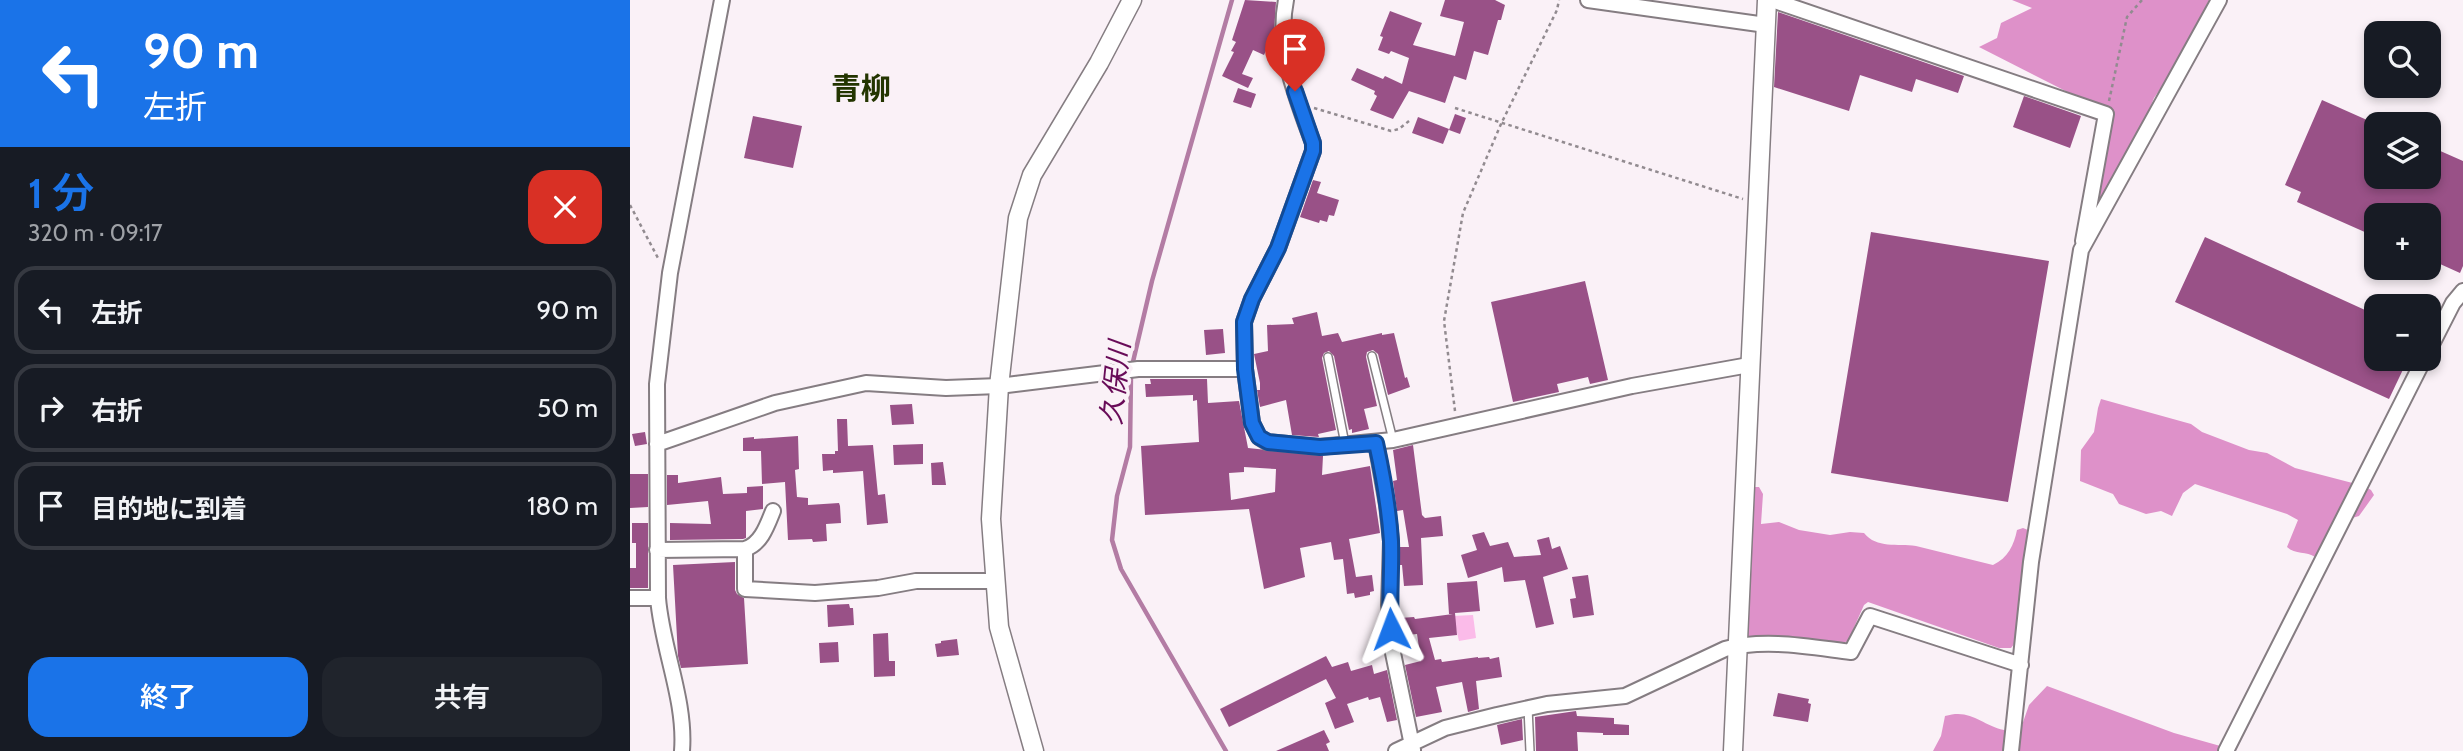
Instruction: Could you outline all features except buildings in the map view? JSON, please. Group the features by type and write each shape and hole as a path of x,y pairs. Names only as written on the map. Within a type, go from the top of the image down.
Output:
{"street":[{"path":"682,751 677,696 662,633 658,598 657,384 670,274 722,0"},
{"path":"1034,751 999,627 992,519 999,386 1018,218 1032,174 1099,63 1132,0"},
{"path":"1286,0 1282,17 1285,56 1313,143 1313,151 1278,248 1247,313 1243,333 1252,423 1259,437 1268,442 1306,446 1376,443 1632,386 1749,365"},
{"path":"1588,0 1766,25"},
{"path":"1733,751 1756,204 1769,0 2106,114 2081,250 2031,562 2011,751"},
{"path":"2081,250 2218,0"},
{"path":"2441,326 2453,303 2463,291"},
{"path":"657,444 775,403 866,383 946,388 999,386 1121,370 1245,369"},
{"path":"2226,751 2418,371"},
{"path":"1376,443 1391,541 1389,605 1394,653 1412,747"},
{"path":"657,550 753,547 765,531 773,511"},
{"path":"745,549 745,589 815,593 878,588 916,581 994,581"},
{"path":"630,598 658,598"},
{"path":"1396,751 1412,747 1445,728 1528,708 1625,696 1725,649 1737,646 1752,643 1851,652 1870,616 2021,665"}],"lane":[{"path":"1372,356 1393,440"},
{"path":"1328,357 1345,445"},
{"path":"1528,708 1530,751"}],"path":[{"path":"1457,425 1444,321 1463,213 1501,124 1557,10 1559,0"},
{"path":"2106,114 2127,17 2142,0"},
{"path":"1300,104 1391,131 1399,129 1409,121"},
{"path":"1455,108 1756,204"},
{"path":"630,205 654,255 670,274"}],"shaded area":[{"path":"2012,0 2209,0 2181,59 2154,98 2136,142 2121,163 2095,213 2089,216 2111,114 1979,47 1997,38 2001,23 2032,8"},
{"path":"2101,399 2191,424 2202,432 2249,450 2267,453 2295,468 2364,486 2374,495 2359,516 2352,518 2321,577 2315,557 2287,547 2298,520 2287,514 2195,484 2183,493 2172,516 2161,511 2146,514 2119,504 2113,494 2080,481 2081,450 2094,432"},
{"path":"1753,487 1759,487 1763,494 1761,524 1779,522 1799,530 1830,535 1864,533 1881,543 1916,546 1993,565 2003,559 2010,550 2017,530 2028,530 2015,643 2011,648 1999,648 1868,602 1864,605 1848,641 1840,644 1748,639"},
{"path":"1473,615 1476,638 1459,641 1453,616"},
{"path":"2047,686 2174,733 2224,747 2222,751 1933,751 1941,736 1945,716 1962,714 2004,730 2021,728 2029,705"}],"waterway":[{"name":"久保川","path":"1132,366 1152,281 1232,0"},
{"name":"久保川","path":"1131,374 1130,447 1117,496 1112,540 1121,569 1226,751"}],"district":[{"name":"青柳","path":"861,89"}],"route":[{"path":"1295,91 1313,143 1313,151 1278,248 1252,299 1244,322 1245,369 1252,423 1259,437 1268,442 1320,447 1376,443 1391,541 1391,629"}]}
